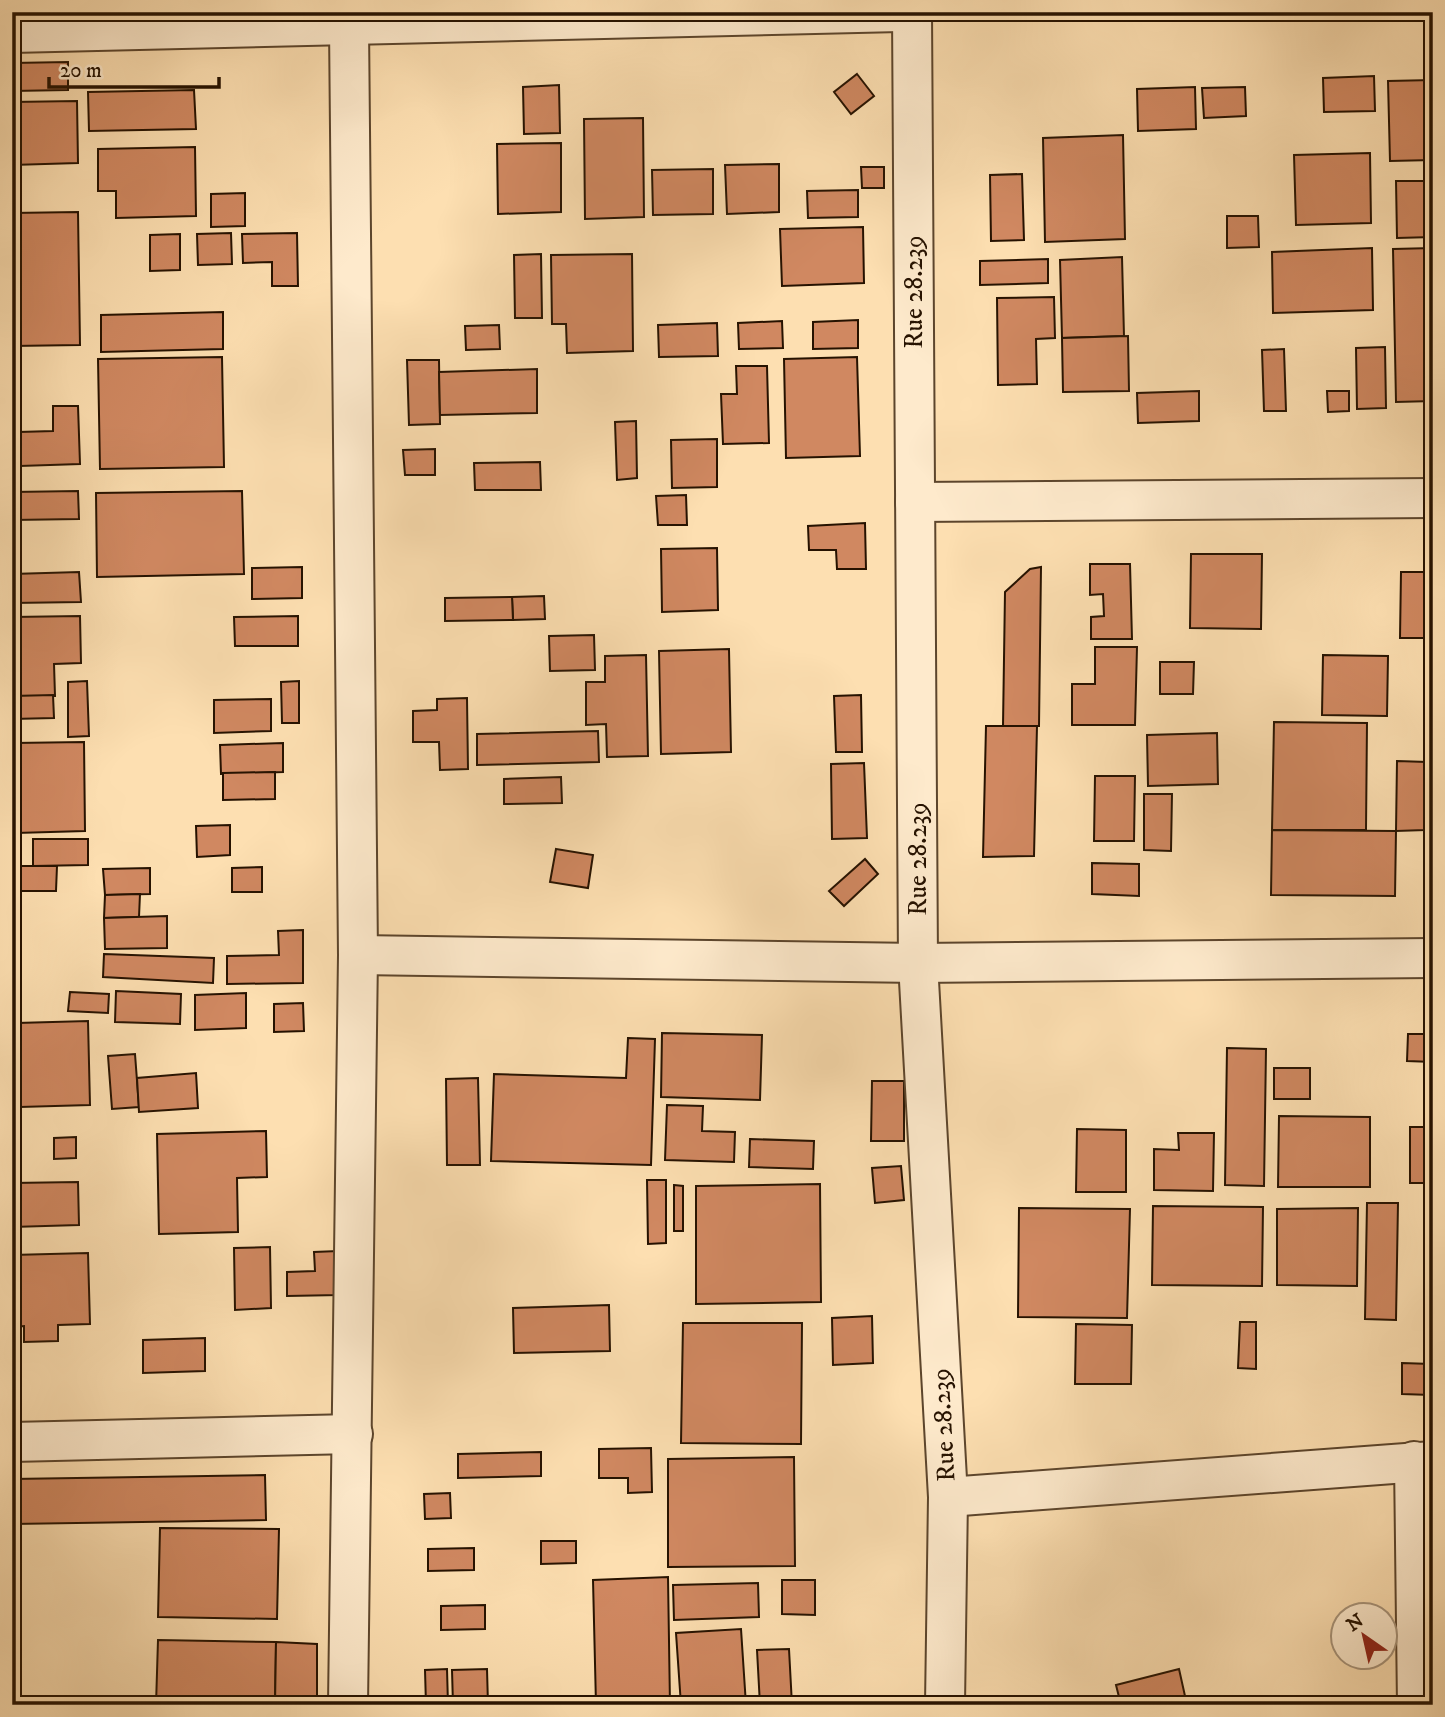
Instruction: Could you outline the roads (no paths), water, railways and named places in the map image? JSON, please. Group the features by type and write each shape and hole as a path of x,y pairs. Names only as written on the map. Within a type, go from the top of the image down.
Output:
{"street":[{"path":"12,33 900,12"},
{"name":"Rue 28.239","path":"912,12 918,963 948,1497 945,1705"},
{"path":"348,1705 358,955 349,26"},
{"path":"915,502 1433,498"},
{"path":"358,955 918,963 1433,958"},
{"path":"12,1441 353,1434"},
{"path":"948,1497 1423,1461 1417,1705"}]}
